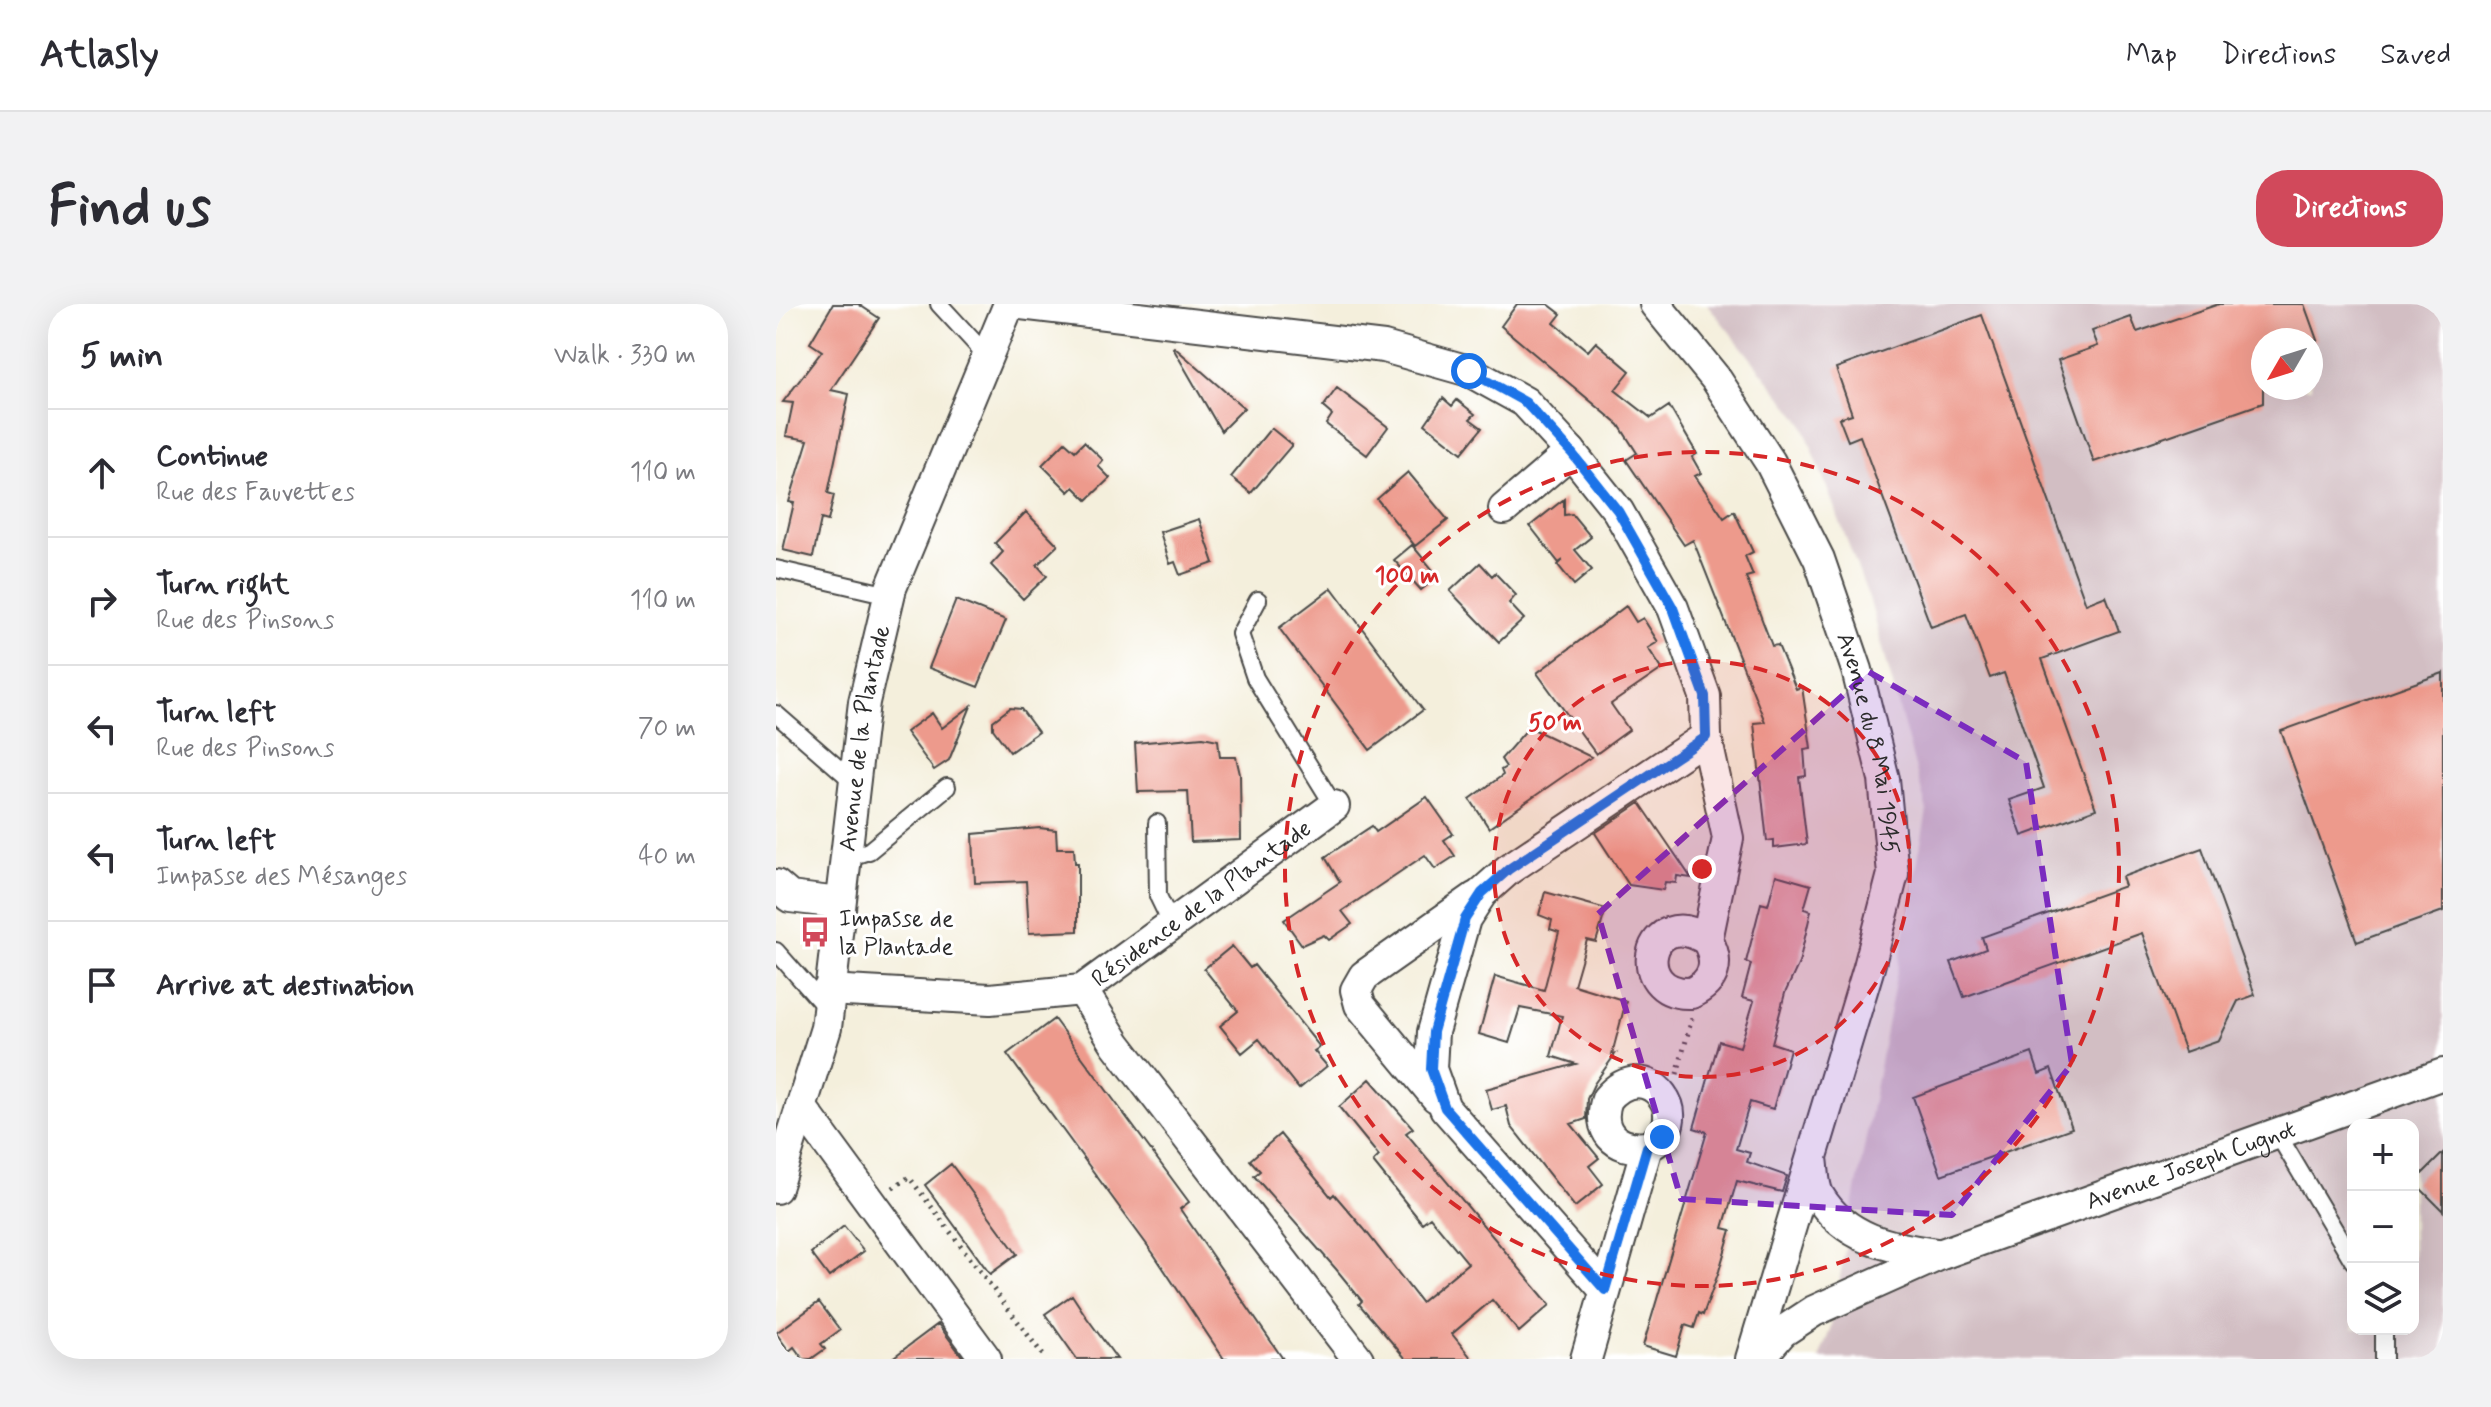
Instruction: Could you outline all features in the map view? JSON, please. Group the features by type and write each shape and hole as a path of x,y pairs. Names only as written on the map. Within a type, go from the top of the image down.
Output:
{"street":[{"name":"Avenue de la Plantade","path":"779,1173 826,1028 864,702 889,595 1009,304"},
{"path":"1021,304 1384,347 1469,371 1525,402 1571,452 1618,511 1673,608 1705,696 1706,737 1728,838 1707,940"},
{"name":"Avenue du 8 Mai 1945","path":"1674,311 1770,462 1819,559 1857,670 1884,779 1893,874 1751,1359"},
{"path":"1504,509 1571,452"},
{"path":"1605,1290 1445,1108 1360,1005 1356,990 1364,976 1482,893 1509,869 1706,737"},
{"name":"Résidence de la Plantade","path":"828,999 990,999 1082,990 1334,806"},
{"path":"776,885 790,897 839,903"},
{"path":"1445,1108 1431,1069 1433,1032 1465,919 1482,893"},
{"path":"1691,929 1707,940 1714,952 1715,965 1710,979 1700,988 1680,993 1666,989 1655,977 1651,962 1653,947 1662,936 1674,930 1691,929"},
{"path":"1082,990 1116,1044 1358,1359"},
{"name":"Avenue Joseph Cugnot","path":"1759,1359 1782,1332 1814,1311 1939,1255 2443,1074"},
{"path":"1586,1359 1647,1147 1667,1129 1668,1106 1659,1091 1643,1083 1625,1084 1607,1099 1603,1122 1609,1136 1621,1146 1647,1147"},
{"path":"801,1107 986,1359"},
{"name":"Avenue Joseph Cugnot","path":"1812,1158 1817,1194 1846,1228 1889,1248 1939,1255"}],"lane":[{"path":"939,304 987,356"},
{"path":"776,569 889,595"},
{"name":"Résidence de la Plantade","path":"1258,600 1240,634 1255,678 1334,806"},
{"path":"776,714 854,782"},
{"path":"844,859 869,851 947,787"},
{"path":"1157,823 1158,896 1171,923"},
{"path":"776,951 828,999"},
{"path":"2277,1133 2347,1251"},
{"path":"2384,1335 2384,1359"}],"path":[{"path":"1668,1106 1700,988"},
{"path":"872,1202 909,1177 1046,1359"}],"highlighted area":[{"path":"1869,672 2026,762 2072,1064 1952,1215 1681,1199 1598,914"}],"shaded area":[{"path":"1707,304 2443,304 2443,1359 1819,1359 1830,1330 1927,811 1870,601 1802,422"}],"building":[{"path":"833,304 858,304 879,318 831,390 849,394 828,493 834,495 828,521 821,519 813,557 783,550 794,503 789,502 808,440 786,436 793,403 783,402 822,351 810,343"},
{"path":"1517,304 1548,304 1561,314 1554,323 1588,351 1596,342 1630,371 1615,390 1651,418 1669,406 1697,454 1692,457 1701,473 1695,476 1724,518 1734,511 1753,552 1745,556 1753,575 1746,577 1772,646 1778,645 1796,689 1802,687 1811,748 1804,749 1806,776 1799,777 1807,844 1774,848 1774,840 1767,841 1754,723 1765,722 1693,540 1684,545 1626,460 1637,453 1619,425 1501,326"},
{"path":"2219,304 2304,304 2313,328 2251,328 2251,400 2263,400 2263,403 2094,462 2058,360 2098,346 2092,331 2131,317 2137,332"},
{"path":"1982,315 2086,604 2106,596 2119,631 2042,659 2096,809 2022,836 2009,800 2044,788 2004,673 1990,678 1966,614 1931,627 1860,436 1848,441 1839,418 1852,414 1836,368"},
{"path":"1173,348 1244,408 1221,431"},
{"path":"1337,388 1388,427 1367,455 1326,424 1332,415 1323,407"},
{"path":"1443,398 1452,406 1457,400 1475,414 1470,419 1482,428 1462,453 1425,424"},
{"path":"1271,428 1292,445 1251,493 1231,477"},
{"path":"1065,442 1075,451 1084,442 1103,460 1098,466 1110,478 1087,500 1074,487 1069,492 1042,465"},
{"path":"1408,472 1448,520 1415,546 1377,499"},
{"path":"1564,499 1564,515 1572,514 1591,537 1575,550 1592,570 1574,585 1558,565 1563,560 1559,563 1530,526"},
{"path":"1026,512 1058,545 1037,565 1047,576 1023,599 991,565 1003,552 995,543"},
{"path":"1199,519 1214,563 1180,575 1175,562 1170,564 1160,532"},
{"path":"1412,545 1438,576 1421,590 1394,560"},
{"path":"1480,563 1492,576 1495,573 1516,595 1509,603 1524,619 1499,642 1450,591"},
{"path":"1332,588 1423,710 1370,750 1279,628"},
{"path":"956,600 1006,620 978,687 929,668"},
{"path":"1626,606 1636,622 1643,618 1658,642 1648,648 1662,669 1611,704 1629,730 1596,754 1537,673"},
{"path":"2443,673 2443,911 2357,942 2281,731"},
{"path":"971,706 949,760 934,770 906,732 932,713 942,728"},
{"path":"1010,708 1021,709 1038,732 1010,752 993,729 993,721"},
{"path":"1529,727 1591,757 1489,828 1470,799 1503,775 1501,770 1506,767 1501,759"},
{"path":"1203,737 1218,740 1220,757 1236,757 1240,774 1241,840 1191,842 1188,791 1138,792 1135,743"},
{"path":"1427,797 1453,834 1444,840 1455,856 1435,869 1425,855 1342,911 1352,924 1329,940 1324,935 1302,945 1284,920 1340,882 1325,857 1372,826 1376,832"},
{"path":"1640,803 1691,878 1677,876 1676,883 1665,882 1663,890 1629,885 1595,833"},
{"path":"1039,828 1056,830 1057,848 1074,848 1075,863 1078,863 1078,931 1029,933 1026,881 975,883 973,834"},
{"path":"2202,848 2255,995 2238,1001 2219,1040 2185,1052 2142,933 1964,997 1951,962 1986,949 1982,937 2125,886 2122,877"},
{"path":"1776,875 1811,885 1804,909 1811,911 1799,963 1785,993 1772,1043 1790,1049 1773,1109 1750,1102 1736,1149 1750,1153 1747,1162 1787,1176 1782,1192 1737,1181 1723,1228 1731,1230 1719,1271 1703,1315 1699,1313 1694,1328 1685,1325 1676,1356 1643,1346 1707,1132 1694,1128 1719,1041 1740,1047 1754,1001 1742,998 1751,964 1746,962 1761,903 1768,905"},
{"path":"1545,892 1606,909 1596,942 1587,940 1574,985 1626,1001 1612,1054 1616,1053 1587,1099 1586,1119 1571,1124 1599,1158 1589,1166 1603,1184 1575,1207 1511,1126 1506,1106 1492,1110 1486,1089 1576,1064 1551,1056 1562,1016 1520,1008 1509,1043 1479,1034 1495,976 1544,990 1559,932 1550,929 1552,920 1539,915"},
{"path":"1232,946 1250,968 1254,965 1320,1047 1314,1051 1327,1066 1299,1089 1259,1039 1242,1053 1220,1026 1238,1011 1204,969"},
{"path":"1054,1019 1189,1202 1180,1209 1283,1359 1224,1359 1153,1253 1007,1054"},
{"path":"2032,1053 2039,1074 2051,1069 2072,1128 1941,1175 1913,1097"},
{"path":"1370,1079 1413,1128 1406,1133 1550,1305 1519,1332 1492,1300 1452,1334 1472,1359 1406,1359 1359,1304 1362,1301 1336,1269 1254,1176 1260,1171 1250,1160 1280,1134 1331,1197 1334,1194 1364,1229 1421,1302 1468,1263 1430,1217 1422,1223 1373,1162 1379,1156 1339,1107"},
{"path":"2443,1153 2443,1211 2419,1187 2419,1177"},
{"path":"951,1164 1017,1254 990,1274 925,1185"},
{"path":"844,1226 864,1251 829,1277 811,1253"},
{"path":"1072,1295 1117,1359 1077,1359 1045,1314"},
{"path":"819,1302 840,1330 821,1344 825,1349 811,1359 803,1359 794,1347 789,1351 776,1333"},
{"path":"938,1324 964,1359 891,1359"}],"place":[{"name":"Impasse de la Plantade","path":"815,932"}],"route":[{"path":"1469,371 1525,402 1571,452 1618,511 1673,608 1705,696 1706,737 1509,869 1482,893 1465,919 1433,1032 1431,1069 1445,1108 1605,1290 1647,1147 1662,1137"}]}
